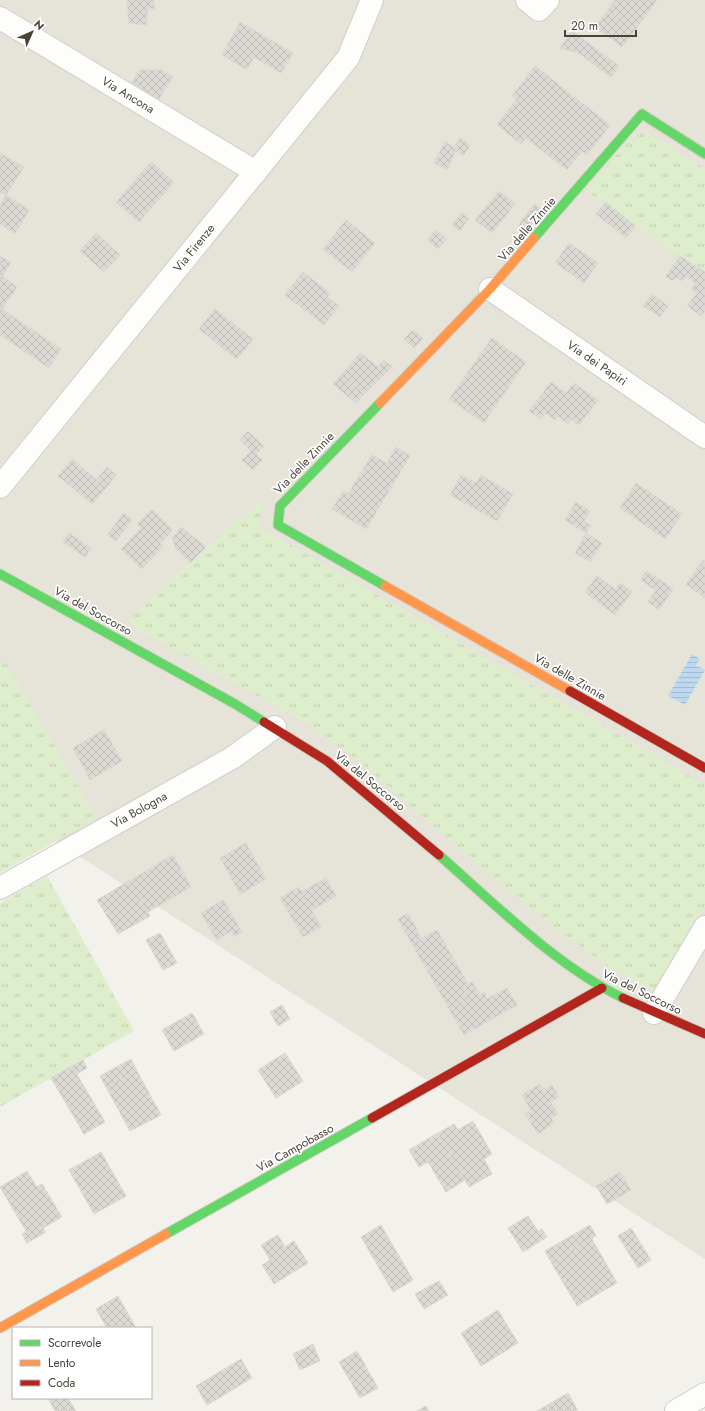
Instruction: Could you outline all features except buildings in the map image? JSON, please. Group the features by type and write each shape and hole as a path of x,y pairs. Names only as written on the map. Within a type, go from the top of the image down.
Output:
{"street":[{"name":"Via Firenze","path":"0,487 348,58 372,0"},
{"path":"527,0 539,10 548,0"},
{"name":"Via Ancona","path":"0,18 256,172"},
{"name":"Via delle Zinnie","path":"705,154 642,114 490,289 280,506 278,525 705,768"},
{"name":"Via dei Papiri","path":"490,289 705,437"},
{"name":"Via del Soccorso","path":"0,574 275,727 327,761 374,798 552,953 602,988 654,1014 705,1034"},
{"name":"Via Bologna","path":"0,888 232,758 275,727"},
{"path":"654,1014 705,927"},
{"name":"Via Campobasso","path":"0,1328 602,988"},
{"path":"676,1411 705,1394"}],"shaded area":[{"path":"0,0 705,0 705,1259 0,805"}],"green space":[{"path":"636,133 647,133 705,169 705,272 635,226 606,202 585,191"},
{"path":"262,499 262,515 258,526 705,785 705,907 656,991 612,969 562,933 486,872 362,764 313,727 134,627 127,620"},
{"path":"6,662 96,818 0,873 0,666"},
{"path":"47,876 134,1031 0,1107 0,903"}],"water":[{"path":"692,654 700,659 696,665 705,670 685,705 668,696"}],"traffic: fast":[{"path":"534,238 642,114 705,154"},
{"path":"380,403 280,506 278,525 385,586"},
{"path":"0,574 235,704 264,722"},
{"path":"439,855 526,932 573,969 623,998"},
{"path":"166,1234 372,1118"}],"traffic: slow":[{"path":"380,403 490,289 534,238"},
{"path":"385,586 570,691"},
{"path":"0,1328 166,1234"}],"traffic: jam":[{"path":"570,691 705,768"},
{"path":"264,722 327,761 439,855"},
{"path":"372,1118 602,988"},
{"path":"623,998 705,1034"}]}
